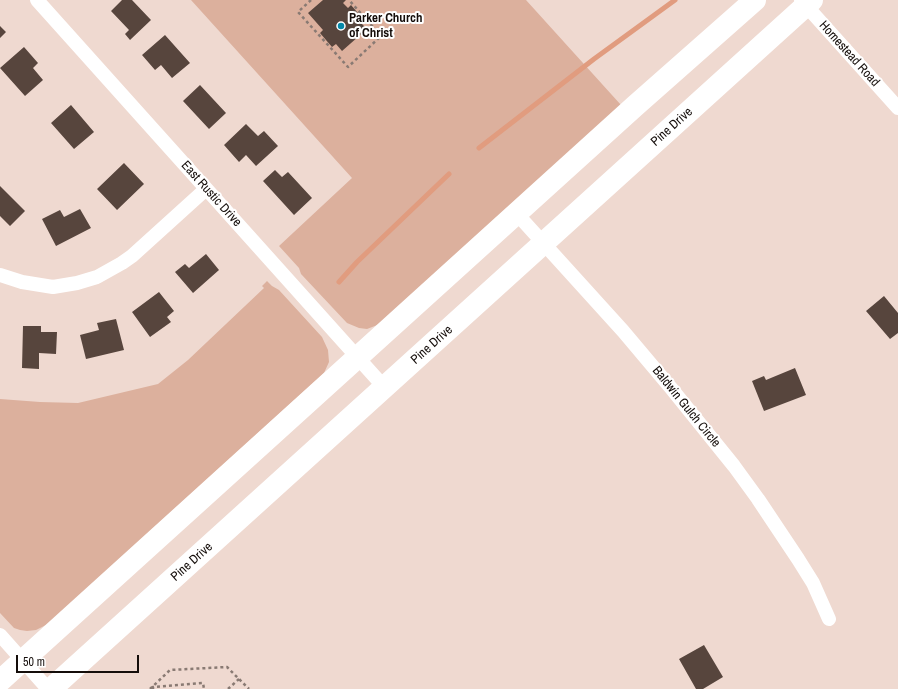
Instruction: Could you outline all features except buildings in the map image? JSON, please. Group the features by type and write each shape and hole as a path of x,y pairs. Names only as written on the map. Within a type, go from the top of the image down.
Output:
{"main road":[{"path":"0,681 755,0"},
{"name":"Pine Drive","path":"51,689 544,244 806,2"}],"street":[{"name":"East Rustic Drive","path":"37,0 385,388"},
{"name":"Homestead Road","path":"806,2 898,108"},
{"path":"0,275 22,282 53,287 77,283 97,277 122,264 132,256 206,188"},
{"name":"Baldwin Gulch Circle","path":"517,214 672,388 734,466 762,505 813,583 829,619"},
{"path":"0,635 48,689"}],"path":[{"path":"311,0 298,12 348,67 382,36 349,0"},
{"path":"152,688 170,670 227,667 249,689"},
{"path":"228,689 239,679"},
{"path":"152,688 203,683 204,689"}],"shaded area":[{"path":"191,0 526,0 621,105 380,324 367,329 359,328 347,323 301,274 299,268 279,246 352,178"},
{"path":"267,281 279,290 322,337 328,350 329,362 324,373 48,624 36,630 27,631 14,628 0,613 0,399 78,403 158,384 188,360 264,288 262,286"}],"waterway":[{"path":"479,148 594,59 675,0"},
{"path":"339,282 357,262 449,174"}],"place":[{"name":"Parker Church of Christ","path":"341,26"}]}
